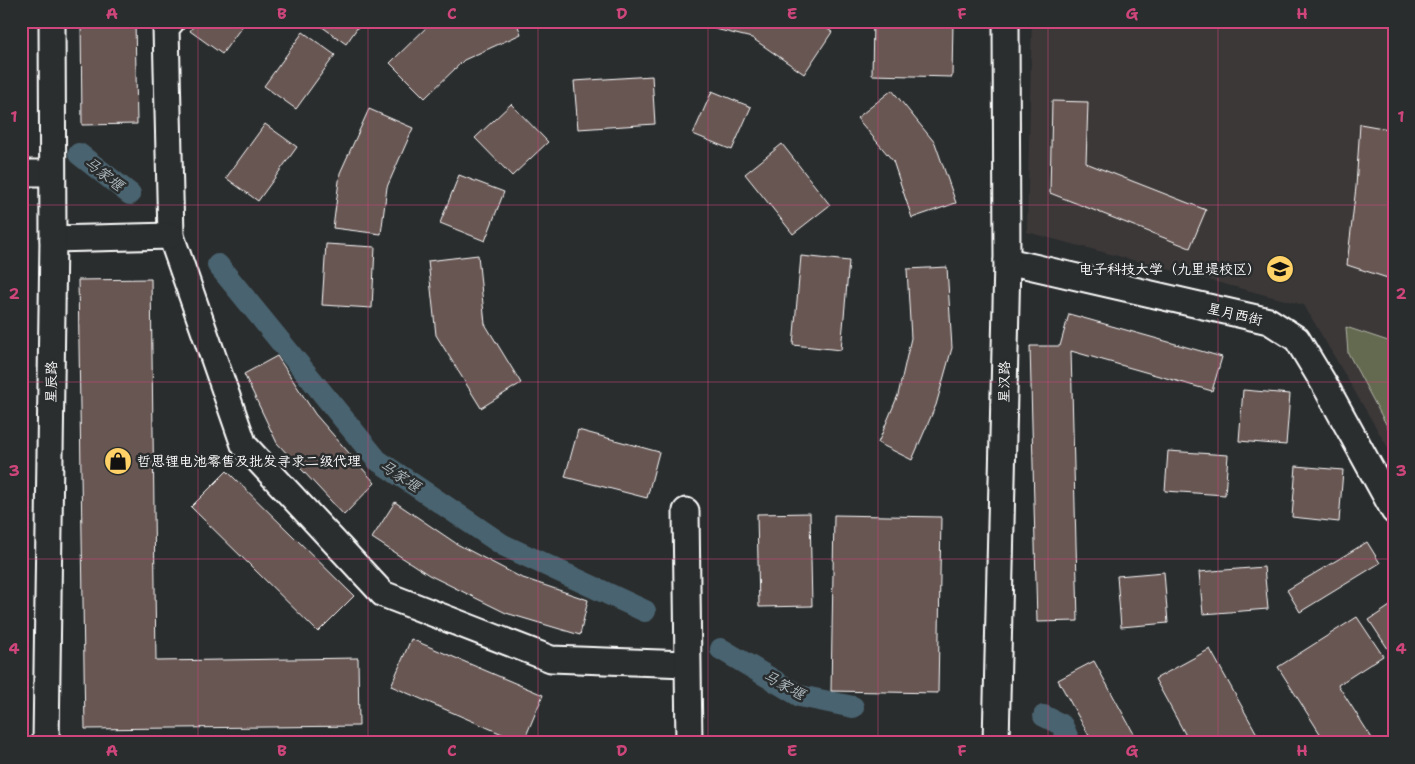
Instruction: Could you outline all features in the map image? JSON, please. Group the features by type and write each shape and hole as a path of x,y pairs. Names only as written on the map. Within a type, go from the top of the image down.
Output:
{"street":[{"name":"星辰路","path":"46,743 53,239 52,21"},
{"path":"172,21 166,28 171,236 244,445 383,594 551,659 687,664"},
{"name":"星汉路","path":"996,743 1007,261 1006,21"},
{"path":"21,173 52,173"},
{"path":"53,239 171,236"},
{"name":"星月西街","path":"1007,261 1269,322 1297,339 1326,387 1394,511"},
{"path":"686,511 689,743"}],"shaded area":[{"name":"电子科技大学（九里堤校区）","path":"1032,21 1394,21 1394,458 1304,305 1027,232"}],"green space":[{"path":"1346,327 1394,343 1394,439 1348,353"}],"building":[{"path":"81,21 135,21 137,124 82,125"},
{"path":"197,21 246,21 222,54 190,31"},
{"path":"314,21 362,21 346,44"},
{"path":"433,21 516,21 521,34 464,60 425,98 390,63"},
{"path":"699,21 816,21 832,32 804,74 752,38 699,25"},
{"path":"873,21 953,21 952,77 872,75"},
{"path":"303,32 335,55 296,109 264,86"},
{"path":"652,76 655,124 578,129 574,81"},
{"path":"892,90 935,143 956,203 912,218 893,161 857,118"},
{"path":"712,91 751,107 732,150 693,134"},
{"path":"1052,101 1088,102 1086,163 1206,210 1190,248 1050,193"},
{"path":"511,104 548,142 512,176 475,138"},
{"path":"369,109 413,128 387,187 381,234 333,228 340,173"},
{"path":"265,124 297,147 258,201 226,178"},
{"path":"1360,124 1394,130 1394,280 1347,265 1356,187"},
{"path":"782,144 830,205 793,234 745,174"},
{"path":"459,175 504,192 485,241 440,223"},
{"path":"326,244 375,247 372,308 322,305"},
{"path":"478,255 485,324 521,383 481,408 436,335 428,261"},
{"path":"801,256 849,261 841,350 793,345"},
{"path":"947,267 952,348 936,405 912,460 878,443 898,395 911,338 907,269"},
{"path":"151,279 156,661 358,658 359,726 85,729 78,280"},
{"path":"1069,314 1222,357 1212,391 1071,351 1078,621 1037,622 1030,346 1060,346"},
{"path":"277,356 315,414 375,483 344,515 277,443 244,374"},
{"path":"1243,390 1290,394 1286,445 1239,441"},
{"path":"578,430 659,452 647,498 565,477"},
{"path":"1168,451 1228,455 1225,495 1165,491"},
{"path":"1296,466 1343,470 1339,522 1292,517"},
{"path":"227,471 354,596 318,632 191,507"},
{"path":"395,502 457,544 520,577 588,600 580,635 506,613 429,575 372,538"},
{"path":"810,513 812,606 759,607 757,514"},
{"path":"834,515 941,517 938,693 831,691"},
{"path":"1367,542 1380,563 1300,612 1287,590"},
{"path":"1264,567 1268,609 1203,614 1199,572"},
{"path":"1164,572 1168,623 1121,627 1117,576"},
{"path":"1390,606 1394,612 1394,658 1369,620"},
{"path":"1357,617 1383,656 1338,685 1375,743 1326,743 1278,667"},
{"path":"411,639 543,695 523,743 391,686"},
{"path":"1210,649 1262,743 1190,743 1155,679"},
{"path":"1094,661 1139,743 1093,743 1058,680"}],"waterway":[{"name":"马家堰","path":"79,154 130,194"},
{"name":"马家堰","path":"218,265 377,460 503,545 645,611"},
{"name":"马家堰","path":"721,649 800,696 853,707"},
{"name":"马家堰","path":"1044,716 1062,725 1070,743"}],"place":[{"name":"电子科技大学（九里堤校区）","path":"1280,269"},
{"name":"哲思锂电池零售及批发寻求二级代理","path":"118,461"}]}
